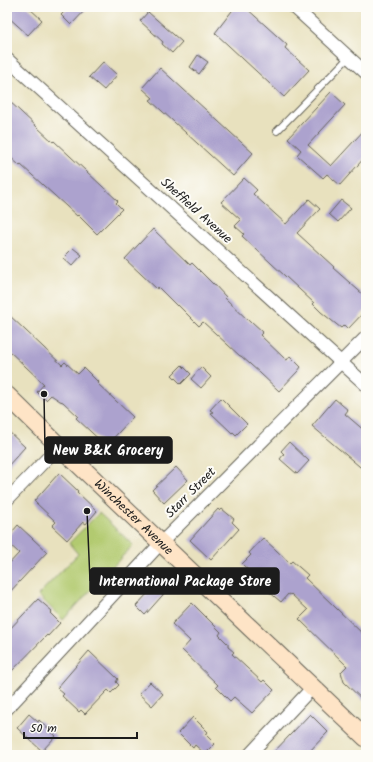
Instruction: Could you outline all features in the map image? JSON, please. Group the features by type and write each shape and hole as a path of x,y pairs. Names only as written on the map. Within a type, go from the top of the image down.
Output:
{"street":[{"path":"294,7 366,73"},
{"name":"Sheffield Avenue","path":"7,58 366,385"},
{"name":"Starr Street","path":"7,709 161,543 366,337"},
{"name":"Winchester Avenue","path":"7,395 366,738"},
{"path":"7,500 59,446"},
{"path":"249,755 312,688"}],"lane":[{"path":"278,131 349,57"}],"green space":[{"path":"99,513 133,545 63,620 38,595 78,554 69,543"}],"building":[{"path":"7,7 28,7 42,20 28,35 7,16"},
{"path":"69,7 88,7 71,25 61,15"},
{"path":"235,7 245,7 287,45 285,48 309,70 284,97 215,33"},
{"path":"148,12 182,42 172,53 162,44 163,42 140,21"},
{"path":"198,55 208,62 199,74 190,67"},
{"path":"103,62 117,75 104,90 89,77"},
{"path":"160,68 253,153 233,176 150,100 153,98 142,88"},
{"path":"331,92 345,105 308,145 331,166 366,128 366,156 340,185 327,174 323,178 297,155 301,150 288,138"},
{"path":"7,99 118,201 116,203 122,209 97,234 78,215 77,216 7,154"},
{"path":"244,178 257,190 253,194 286,224 309,199 320,209 297,233 366,297 366,310 348,329 344,325 341,328 321,312 313,304 314,303 242,236 244,234 235,226 241,220 221,202"},
{"path":"341,200 351,208 338,222 329,214"},
{"path":"153,229 190,265 192,263 213,283 226,297 225,298 251,323 252,322 263,332 260,335 285,359 287,360 290,356 301,367 279,391 203,322 199,326 178,305 177,306 158,287 157,289 125,259"},
{"path":"73,248 82,255 72,266 63,258"},
{"path":"7,313 62,365 65,362 78,374 84,368 98,382 97,383 133,417 106,446 76,418 78,416 63,402 51,395 46,400 37,392 44,384 7,349"},
{"path":"182,365 191,374 181,384 172,375"},
{"path":"201,367 211,377 201,388 191,379"},
{"path":"221,398 247,424 236,435 211,413 213,412 210,410"},
{"path":"335,399 348,410 345,414 366,432 366,472 312,426"},
{"path":"7,430 25,447 7,467"},
{"path":"289,442 309,461 297,474 280,459 284,454 281,451"},
{"path":"176,467 188,480 164,503 152,490"},
{"path":"59,473 97,511 86,524 83,522 67,540 52,526 56,522 34,501"},
{"path":"218,509 220,511 222,509 234,519 232,522 239,529 211,560 190,540"},
{"path":"18,525 47,552 7,595 7,566 19,553 7,542 7,538"},
{"path":"263,538 290,563 292,561 308,575 305,578 366,637 366,703 344,682 341,672 347,666 299,619 308,610 291,594 288,594 281,602 242,564 251,555 249,553"},
{"path":"160,580 169,588 145,615 136,606"},
{"path":"38,599 52,611 50,613 60,623 7,676 7,632"},
{"path":"192,603 221,632 219,635 234,652 232,654 262,682 264,680 274,690 252,713 234,697 230,701 216,687 218,685 182,650 190,641 172,624"},
{"path":"89,651 118,679 116,682 119,685 111,693 108,690 85,714 81,710 79,712 62,696 64,694 57,688"},
{"path":"150,682 163,694 152,706 139,694"},
{"path":"29,714 38,722 39,720 56,736 42,751 17,728"},
{"path":"310,714 328,732 306,755 271,755"},
{"path":"193,717 208,732 205,734 215,744 205,754 195,745 193,748 178,733"}],"place":[{"name":"New B&K Grocery","path":"44,394"},
{"name":"International Package Store","path":"87,511"}]}
